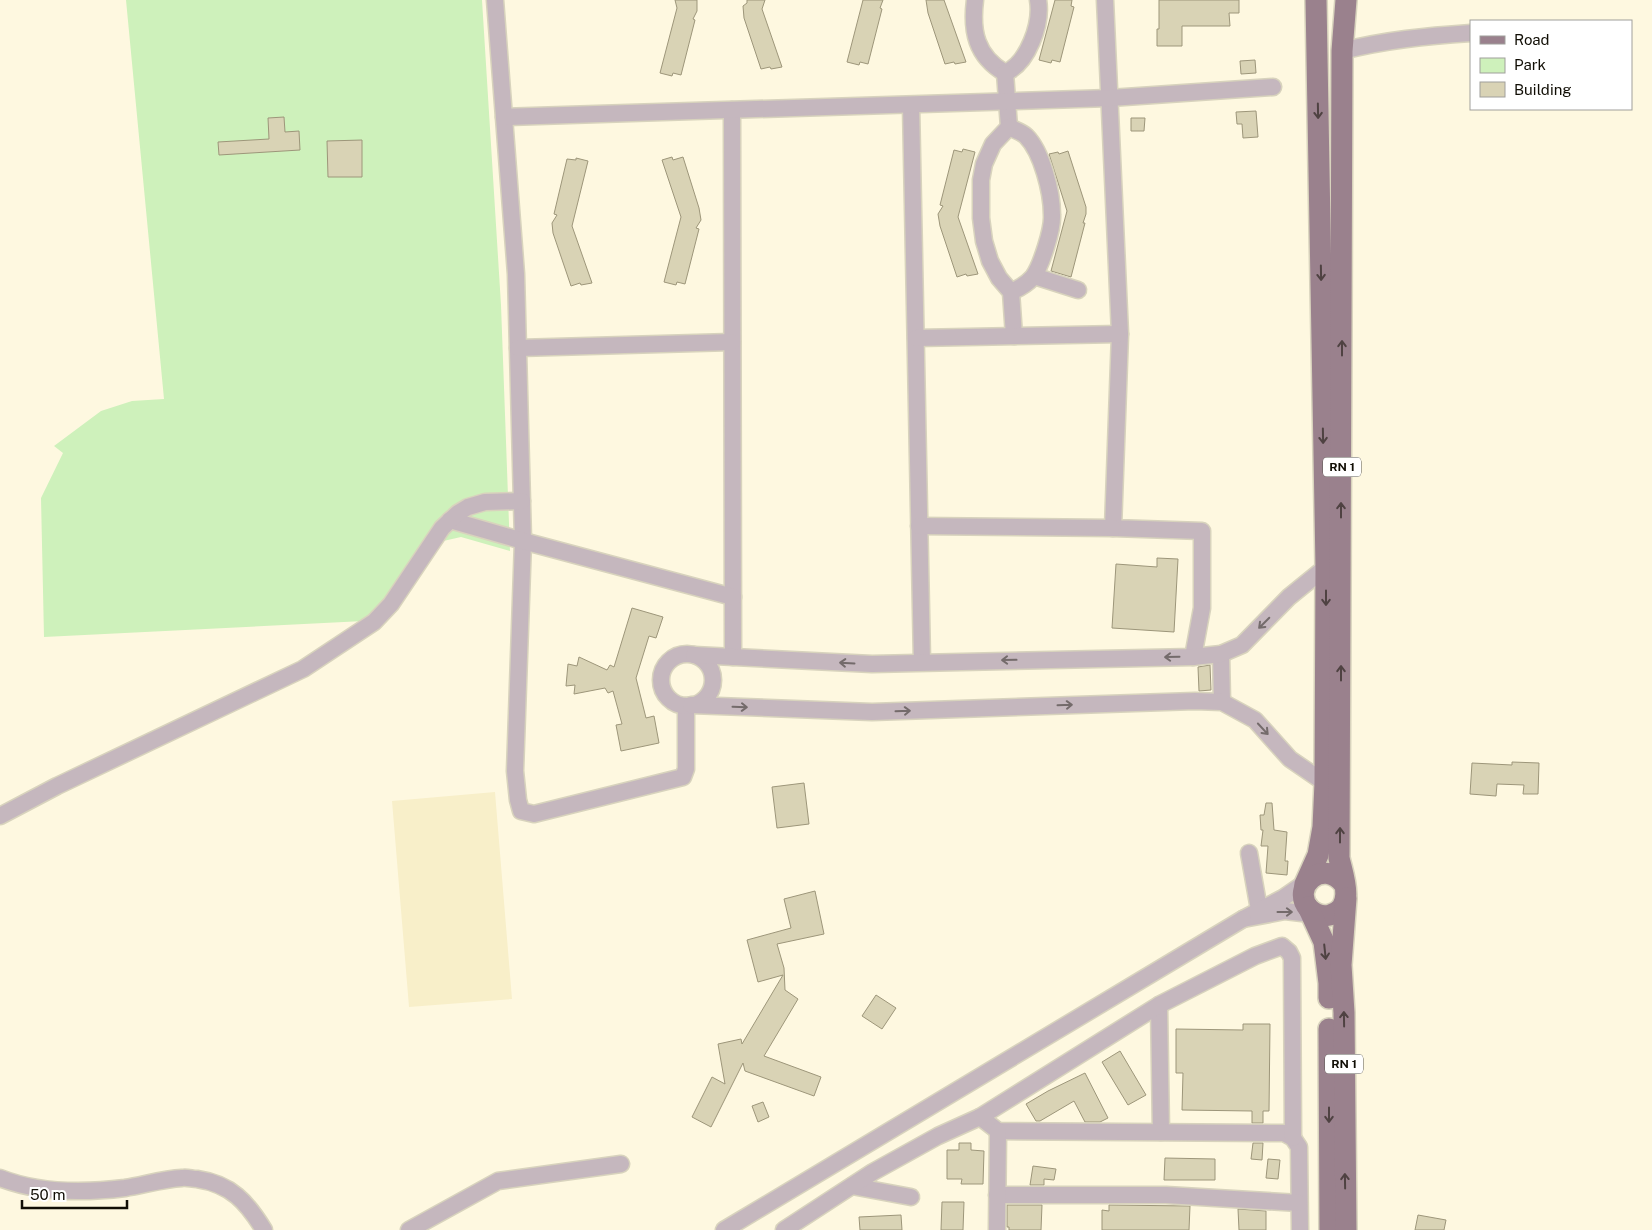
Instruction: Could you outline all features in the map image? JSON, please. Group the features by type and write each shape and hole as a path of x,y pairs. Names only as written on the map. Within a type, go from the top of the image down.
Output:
{"main road":[{"name":"RN 1","path":"1316,0 1326,567 1325,783 1323,827 1310,898 1324,942 1329,983 1330,1230"},
{"path":"1317,62 1323,34 1325,0"},
{"name":"RN 1","path":"1337,0 1342,51"},
{"name":"RN 1","path":"1346,0 1342,51 1339,858 1345,891 1342,965 1346,1230"},
{"path":"1327,872 1334,874 1345,891 1340,910 1327,916 1310,898 1314,876 1327,872"}],"street":[{"path":"495,0 516,274 523,541 515,771 521,811 534,814 683,777 686,769 689,706"},
{"path":"975,0 973,15 974,32 978,45 994,66 1005,73"},
{"path":"1005,73 1012,70 1024,56 1038,25 1040,9 1038,0"},
{"path":"1105,0 1120,334 1113,528"},
{"path":"1342,51 1410,38 1470,33"},
{"path":"1005,73 1009,127 993,144 984,164 981,180 981,208 984,241 990,261 999,278 1011,292 1014,336"},
{"path":"504,117 1110,98 1272,87"},
{"path":"911,105 922,662"},
{"path":"732,110 733,657"},
{"path":"1009,127 1024,134 1034,146 1050,193 1052,216 1048,240 1034,276 1023,287 1011,292"},
{"path":"1034,276 1078,290"},
{"path":"916,338 1120,334"},
{"path":"518,348 732,342"},
{"path":"0,816 57,786 303,669 374,622 390,604 436,536 450,520 468,507 485,502 522,501"},
{"path":"450,520 733,597"},
{"path":"919,526 1202,531 1202,608 1193,657"},
{"path":"1325,783 1290,758 1255,720 1222,702 1194,701 872,712 689,706 672,701 666,696 662,689 662,673 671,660 686,654 872,664 1193,657 1221,654 1242,645 1289,598 1326,567"},
{"path":"1221,654 1222,702"},
{"path":"689,706 700,702 706,697 712,681 708,665 694,655"},
{"path":"1249,853 1260,913"},
{"path":"724,1230 1243,919 1260,913 1283,898 1310,898"},
{"path":"1260,913 1286,911 1310,898"},
{"path":"784,1230 873,1172 938,1136 980,1117 1159,1005 1256,956 1275,947 1282,946 1292,958 1293,1138"},
{"path":"1159,1005 1161,1132"},
{"path":"980,1117 998,1131 1284,1133 1293,1138 1299,1147 1300,1230"},
{"path":"998,1131 998,1230"},
{"path":"409,1230 498,1182 621,1164"},
{"path":"0,1178 10,1182 38,1187 78,1191 125,1188 183,1177 214,1182 234,1192 254,1213 264,1230"},
{"path":"852,1186 912,1197"},
{"path":"997,1195 1166,1195 1299,1203"}],"shaded area":[{"path":"495,792 512,999 409,1007 392,801"}],"green space":[{"path":"126,0 482,0 501,305 510,551 461,537 430,544 382,609 364,621 44,637 41,498 63,453 54,446 101,411 132,401 164,399"}],"building":[{"path":"675,0 697,0 697,11 693,19 695,20 681,75 673,73 672,76 660,73 677,8"},
{"path":"747,0 765,0 762,9 782,67 761,69 744,18 743,6 747,3"},
{"path":"863,0 883,0 868,64 860,62 859,65 847,62"},
{"path":"926,0 944,0 966,62 945,64 928,13"},
{"path":"1055,0 1072,0 1071,6 1074,7 1060,62 1052,60 1051,63 1039,60"},
{"path":"1159,0 1239,0 1239,13 1229,13 1230,26 1182,26 1182,46 1157,46"},
{"path":"1255,60 1256,73 1241,74 1240,61"},
{"path":"1256,111 1258,137 1243,138 1242,124 1237,124 1236,112"},
{"path":"284,117 285,132 299,131 300,150 219,155 218,142 269,139 268,118"},
{"path":"1131,118 1145,118 1144,131 1131,131"},
{"path":"362,140 362,177 328,177 327,141"},
{"path":"963,149 975,152 958,217 978,274 967,276 966,274 957,277 940,226 938,214 943,206 940,205 954,150 962,152"},
{"path":"1068,151 1086,207 1083,223 1085,223 1071,277 1051,271 1067,211 1049,154 1058,152 1059,154"},
{"path":"672,157 673,160 683,157 701,220 696,228 699,229 685,284 677,282 676,285 664,282 681,217 662,160"},
{"path":"576,158 588,161 572,226 592,283 581,285 580,283 571,286 553,233 552,223 557,215 554,214 567,159 576,160"},
{"path":"1157,558 1178,559 1174,632 1112,628 1116,564 1157,567"},
{"path":"632,608 663,617 656,638 649,636 636,678 646,718 654,716 659,743 621,751 616,725 622,724 613,691 608,693 605,688 574,694 575,685 566,686 568,664 577,666 579,657 607,670 610,665 614,667"},
{"path":"1210,665 1211,690 1199,691 1198,667"},
{"path":"1512,762 1539,763 1538,794 1523,794 1524,785 1497,784 1496,796 1470,794 1472,763 1512,765"},
{"path":"804,783 809,824 777,828 772,787"},
{"path":"1266,803 1272,803 1274,830 1287,832 1285,861 1288,861 1287,875 1266,873 1268,846 1261,846 1263,830 1261,830 1260,815 1264,815"},
{"path":"815,891 824,934 777,944 784,968 785,990 798,999 764,1056 821,1077 814,1096 745,1071 743,1063 711,1127 692,1117 712,1077 725,1084 718,1044 741,1039 742,1044 783,975 758,982 747,940 791,928 784,899"},
{"path":"876,995 896,1008 882,1029 862,1016"},
{"path":"1243,1024 1270,1024 1269,1111 1263,1111 1263,1123 1252,1123 1252,1111 1182,1110 1183,1073 1176,1073 1176,1029 1243,1030"},
{"path":"1120,1051 1146,1095 1128,1105 1102,1062"},
{"path":"1085,1073 1108,1118 1100,1122 1085,1122 1074,1101 1040,1121 1036,1121 1026,1104"},
{"path":"763,1102 769,1117 758,1122 752,1106"},
{"path":"959,1143 971,1143 971,1150 984,1151 983,1184 961,1184 962,1179 947,1179 947,1150 959,1150"},
{"path":"1253,1143 1263,1143 1262,1160 1251,1159"},
{"path":"1165,1158 1215,1159 1215,1180 1164,1180"},
{"path":"1268,1159 1280,1160 1278,1179 1266,1178"},
{"path":"1033,1166 1056,1169 1054,1180 1044,1179 1044,1185 1030,1185"},
{"path":"942,1202 964,1202 963,1230 941,1230"},
{"path":"1007,1205 1042,1205 1041,1230 1009,1230 1009,1227 1007,1227"},
{"path":"1109,1205 1190,1206 1189,1230 1102,1230 1102,1210 1109,1211"},
{"path":"1238,1209 1266,1211 1266,1230 1239,1230"},
{"path":"901,1215 902,1230 860,1230 859,1217"},
{"path":"1418,1215 1446,1220 1444,1230 1415,1230"}]}
